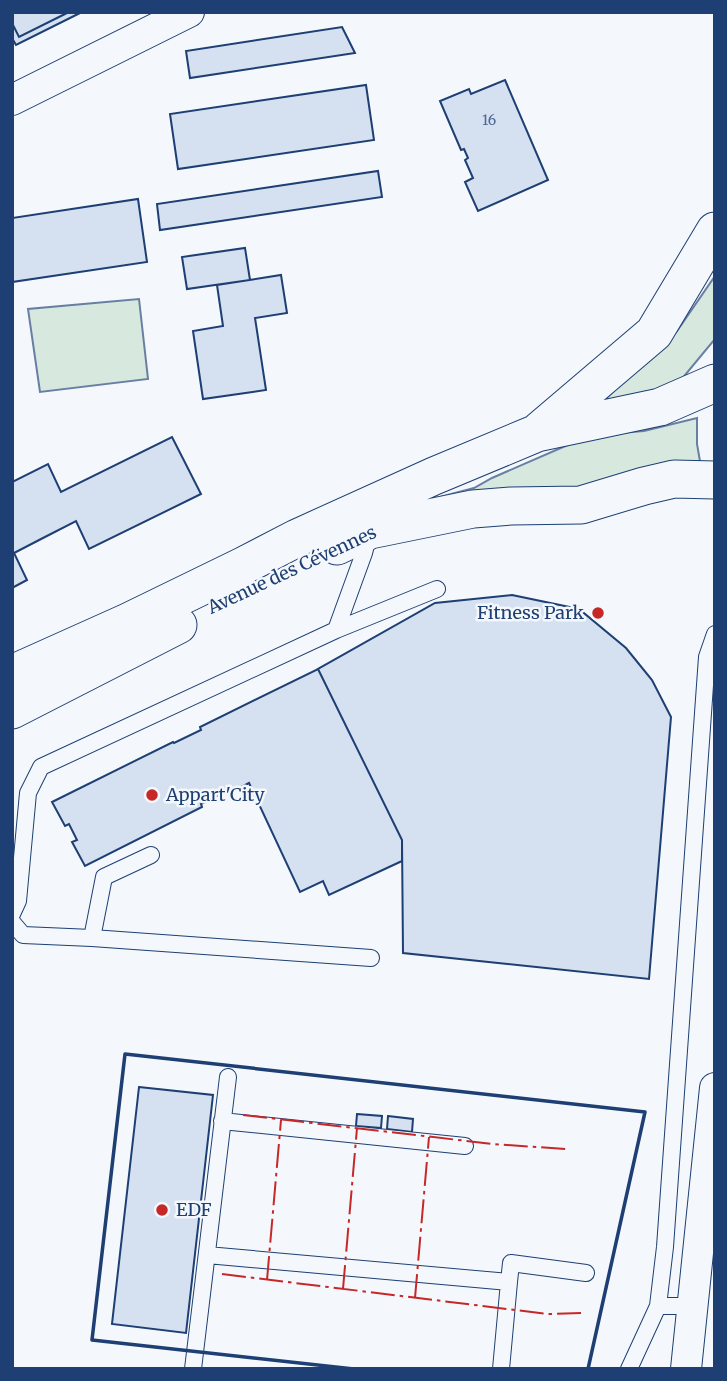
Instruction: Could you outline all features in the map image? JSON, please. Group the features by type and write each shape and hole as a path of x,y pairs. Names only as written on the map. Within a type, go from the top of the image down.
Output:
{"street":[{"path":"12,100 189,12"},
{"path":"537,433 654,333 715,231"},
{"name":"Avenue des Cévennes","path":"12,674 128,622 297,538 537,433 660,407 715,383"},
{"name":"Avenue des Cévennes","path":"12,710 218,604 370,530 473,509 581,505 674,479 715,480"},
{"name":"Avenue des Cévennes","path":"12,660 96,628 128,622"},
{"path":"686,1369 715,1088"}],"lane":[{"path":"336,630 370,530"},
{"path":"12,914 18,901 28,793 41,767 336,630 437,589"},
{"path":"629,1369 658,1307 665,1247 707,657 715,634"},
{"path":"92,938 104,877 151,855"},
{"path":"12,922 23,935 371,958"},
{"path":"193,1369 228,1077"},
{"path":"222,1121 466,1146"},
{"path":"206,1255 509,1282"},
{"path":"501,1369 511,1263 586,1273"},
{"path":"658,1307 692,1306"}],"shaded area":[{"path":"715,276 715,339 671,392 600,404 677,331"},
{"path":"139,299 148,379 40,392 28,309"},
{"path":"697,418 697,444 701,467 594,488 436,498 474,488 570,444 606,434 644,431"}],"building":[{"path":"12,12 69,12 19,37 12,23"},
{"path":"69,12 82,12 16,45 12,38 12,23 19,37"},
{"path":"342,27 355,53 190,78 186,51"},
{"path":"505,80 548,180 478,211 465,182 473,178 465,160 468,158 464,149 461,150 440,101 469,89 471,94"},
{"path":"366,85 374,140 178,169 170,114"},
{"path":"378,171 382,197 160,230 157,204"},
{"path":"138,199 147,262 12,282 12,218"},
{"path":"245,248 250,280 187,289 182,257"},
{"path":"281,275 287,313 255,318 266,390 203,399 193,331 223,326 217,285"},
{"path":"172,437 201,494 89,549 76,521 14,553 27,580 12,588 12,482 48,464 61,492"},
{"path":"512,595 579,609 626,648 652,680 671,717 649,979 403,953 402,840 318,669 435,603"},
{"path":"318,669 402,840 402,861 329,895 323,881 300,892 249,783 234,791 232,788 201,804 202,807 85,866 72,842 77,840 69,824 65,826 52,802 201,730 200,727"},
{"name":"EDF","path":"139,1087 213,1095 186,1333 112,1324"},
{"path":"357,1114 382,1116 381,1128 356,1126"},
{"path":"388,1116 413,1119 412,1132 387,1129"}],"wall":[{"path":"354,1369 92,1340 125,1054 645,1112 588,1369"}],"power":[{"path":"243,1115 493,1144 566,1149"},
{"path":"267,1280 281,1120"},
{"path":"343,1289 357,1128"},
{"path":"415,1298 429,1137"},
{"path":"222,1274 548,1314 583,1313"}],"place":[{"name":"Fitness Park","path":"598,613"},
{"name":"Appart'City","path":"152,795"},
{"name":"EDF","path":"162,1210"}]}
